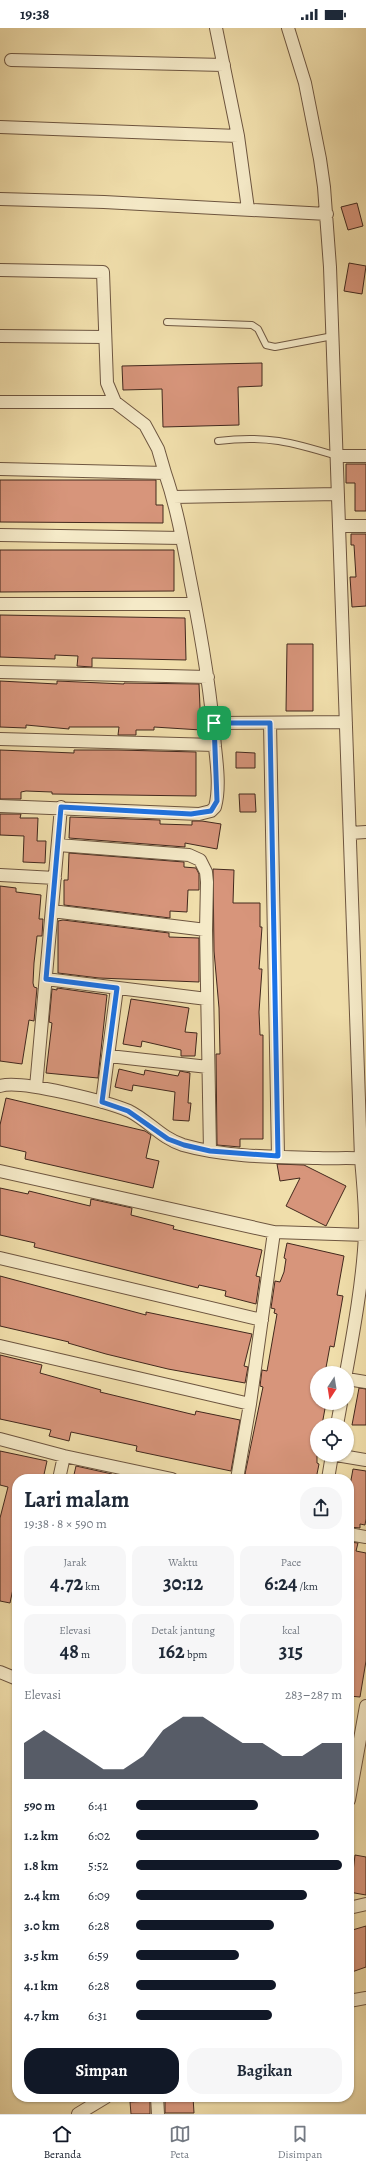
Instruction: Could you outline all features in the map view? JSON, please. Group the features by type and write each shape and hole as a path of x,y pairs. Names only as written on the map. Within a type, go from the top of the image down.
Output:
{"street":[{"path":"216,28 238,136 248,209"},
{"path":"288,28 305,83 315,130 327,214 333,336 350,833 362,1078 364,1159 365,1235 361,1305 348,1366"},
{"path":"11,60 224,65"},
{"path":"0,127 238,136"},
{"path":"0,199 104,202 327,214"},
{"path":"0,270 103,272 104,337 107,383 115,402 145,425 158,449 173,497 182,538 208,677 214,723 217,801 215,807 206,813 191,814 61,807 0,806"},
{"path":"0,336 104,337"},
{"path":"0,402 115,402"},
{"path":"337,456 366,456"},
{"path":"0,469 165,473"},
{"path":"173,497 338,494"},
{"path":"339,526 366,526"},
{"path":"0,535 182,538"},
{"path":"0,604 195,604"},
{"path":"0,672 208,677"},
{"path":"214,723 346,722"},
{"path":"270,723 278,1156"},
{"path":"0,739 215,745"},
{"path":"36,1088 61,807"},
{"path":"350,833 366,832"},
{"path":"58,845 180,854 196,857 200,860 206,872 210,1151"},
{"path":"0,876 55,878"},
{"path":"52,911 206,930"},
{"path":"46,979 207,999"},
{"path":"102,1102 117,988"},
{"path":"109,1056 208,1067"},
{"path":"0,1086 13,1084 102,1102 140,1118 168,1139 210,1151 278,1156 364,1159"},
{"path":"0,1171 274,1232 365,1235"},
{"path":"238,1474 250,1404 274,1232"},
{"path":"0,1258 262,1320"},
{"path":"0,1346 250,1404"},
{"path":"354,1380 366,1382"},
{"path":"0,1439 141,1474"},
{"path":"60,1474 64,1456"},
{"path":"354,1458 366,1460"},
{"path":"329,1474 331,1462"},
{"path":"354,1535 366,1537"},
{"path":"0,1672 12,1675"},
{"path":"354,1772 366,1706"},
{"path":"354,1907 366,1904"},
{"path":"354,2000 366,1998"},
{"path":"78,2114 98,2102"},
{"path":"157,2102 158,2114"}],"lane":[{"path":"167,322 252,325 258,329 266,345 275,347 333,336"},
{"path":"218,441 257,437 281,440 337,456"}],"building":[{"path":"357,203 363,226 348,230 341,207"},
{"path":"349,263 366,266 362,294 344,291"},
{"path":"262,363 262,386 238,387 239,425 163,427 162,389 123,390 122,366"},
{"path":"346,464 366,464 366,511 355,511 355,483 346,483"},
{"path":"0,480 156,480 156,505 163,505 163,523 0,522"},
{"path":"351,534 366,534 366,606 352,607 350,577 356,577 354,545 351,545"},
{"path":"0,550 174,550 174,591 0,592"},
{"path":"0,615 185,618 186,660 92,658 92,667 77,666 78,656 55,655 55,659 0,657"},
{"path":"287,644 313,644 313,711 286,711"},
{"path":"0,681 57,684 57,681 124,684 199,684 201,730 154,727 154,730 136,730 136,735 118,735 119,727 69,727 69,729 26,725 26,728 0,727"},
{"path":"0,750 74,753 74,750 196,752 196,796 52,794 52,792 26,791 21,792 21,799 0,799"},
{"path":"236,752 255,753 255,768 236,768"},
{"path":"239,794 255,794 256,812 240,812"},
{"path":"0,814 21,814 20,818 38,818 37,841 46,841 45,863 23,862 24,836 0,835"},
{"path":"70,817 160,820 160,824 192,825 192,821 202,821 221,824 217,849 185,843 185,847 69,838"},
{"path":"69,853 184,862 184,867 196,868 199,874 199,890 188,890 187,912 170,911 170,918 64,905 64,880 68,880"},
{"path":"213,869 234,870 233,903 260,903 260,927 262,927 259,969 262,969 259,1012 260,1035 263,1035 263,1139 240,1139 240,1147 217,1145 216,1054 220,1054 219,1008 214,951"},
{"path":"0,886 16,888 16,892 41,895 39,919 43,919 42,936 37,936 34,963 33,983 34,987 37,988 34,1021 29,1020 22,1064 0,1061"},
{"path":"63,920 169,933 169,937 199,938 199,982 99,978 58,973 58,921"},
{"path":"57,988 107,995 98,1078 46,1073 52,1023 49,1022 52,989 57,990"},
{"path":"131,999 189,1008 185,1032 197,1033 195,1056 181,1056 181,1050 142,1041 141,1047 123,1044"},
{"path":"119,1069 144,1075 145,1070 178,1076 180,1071 190,1073 188,1103 191,1103 189,1121 173,1120 175,1092 133,1085 132,1091 115,1087"},
{"path":"6,1098 145,1131 151,1135 146,1158 159,1161 153,1188 25,1159 26,1152 0,1146 0,1125"},
{"path":"277,1164 304,1165 346,1186 326,1226 286,1206 300,1178 280,1181"},
{"path":"0,1188 28,1194 29,1191 90,1206 91,1199 132,1208 131,1215 174,1226 173,1229 262,1250 256,1276 260,1277 256,1304 225,1296 226,1291 199,1285 198,1288 34,1247 35,1243 0,1235"},
{"path":"287,1243 344,1256 337,1295 343,1296 334,1347 330,1346 326,1366 310,1366 310,1410 325,1410 323,1418 310,1418 310,1462 317,1462 319,1464 317,1474 245,1474 263,1387 260,1386 262,1370 267,1371 277,1314 274,1313 275,1309 271,1308 275,1281 280,1282 284,1272 286,1259 284,1258"},
{"path":"0,1276 146,1315 146,1312 252,1334 244,1366 248,1367 245,1383 168,1369 106,1354 68,1343 69,1342 0,1326"},
{"path":"0,1355 42,1365 40,1373 101,1390 100,1392 195,1415 196,1411 240,1420 231,1471 136,1451 137,1446 71,1432 69,1441 49,1436 51,1430 0,1419"},
{"path":"359,1388 366,1389 366,1425 354,1425 353,1418"},
{"path":"0,1451 47,1461 44,1474 12,1474 12,1594 10,1603 0,1601 0,1518 8,1487 0,1485"},
{"path":"76,1466 112,1474 74,1474"},
{"path":"353,1469 366,1471 366,1519 365,1525 360,1524 360,1528 354,1527 354,1474 352,1474"},
{"path":"354,1543 358,1543 356,1551 366,1553 366,1661 360,1697 354,1696"},
{"path":"355,1855 366,1857 366,1895 354,1893"},
{"path":"366,1926 366,1967 354,1971 354,1930"},
{"path":"130,2102 150,2102 150,2114 131,2114"},
{"path":"165,2102 193,2102 194,2113 165,2113"}],"route":[{"path":"214,723 270,723 278,1156 210,1151 184,1145 168,1139 128,1111 102,1102 117,988 46,979 61,807 191,814 206,813 211,811 215,807 217,801 214,723"}]}
